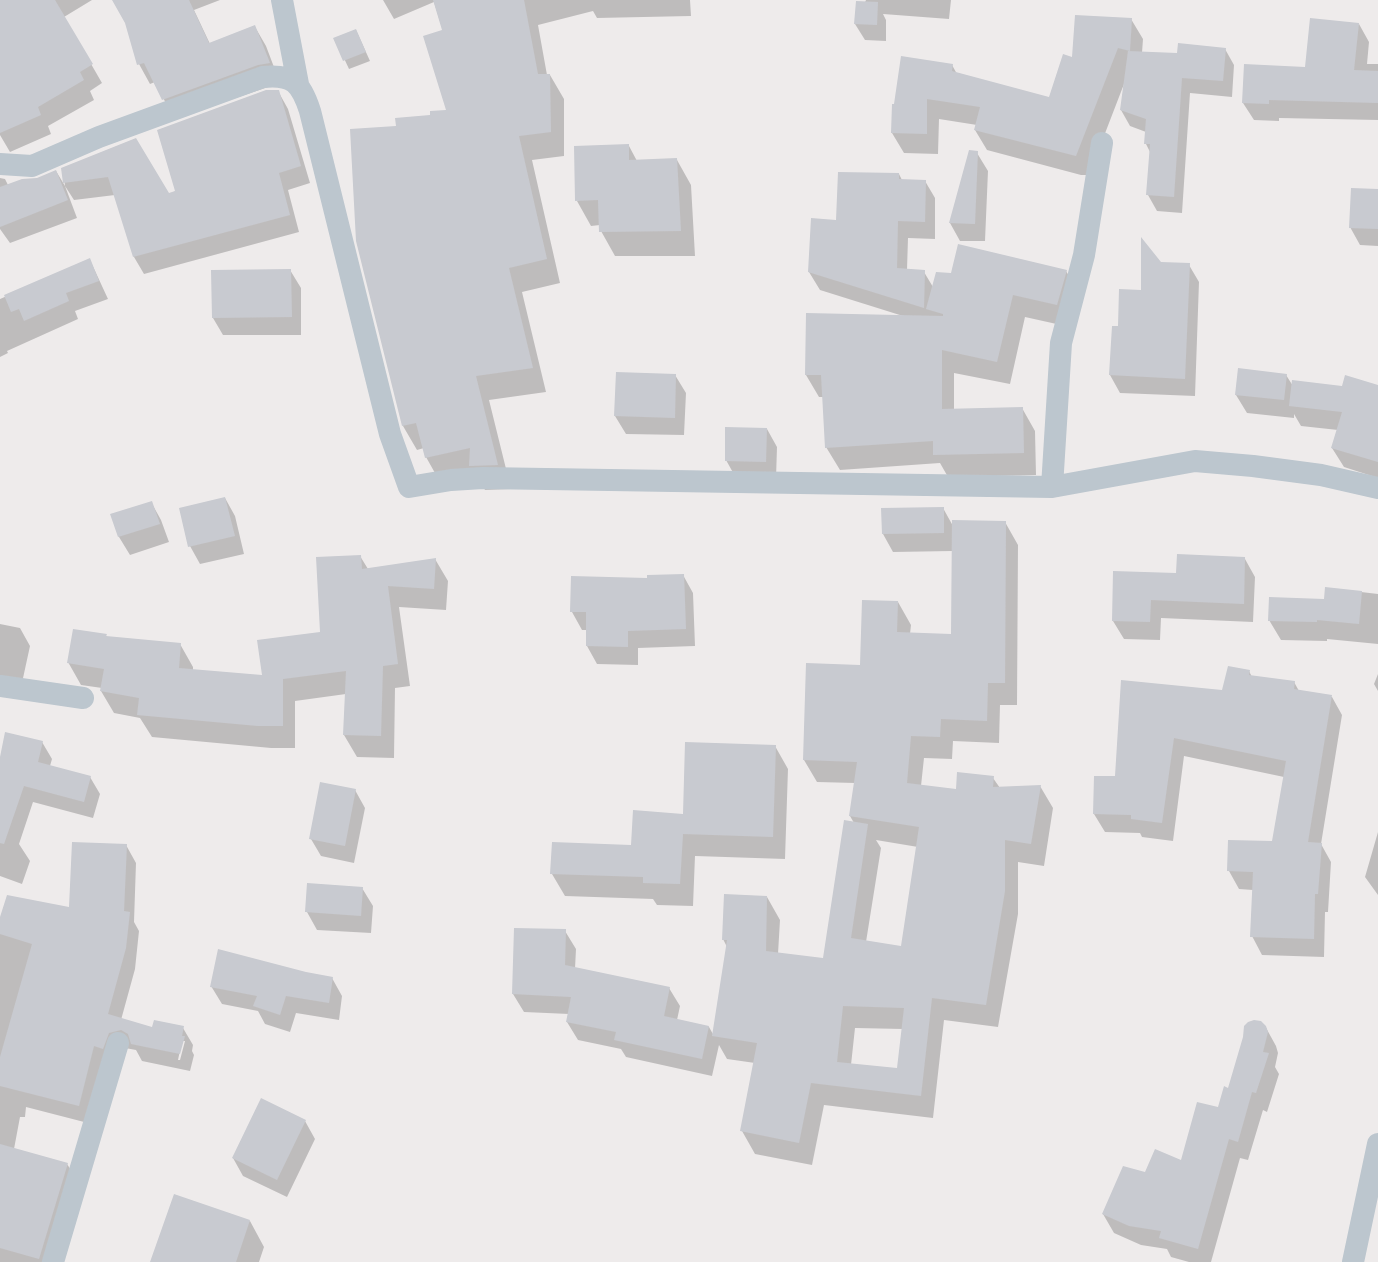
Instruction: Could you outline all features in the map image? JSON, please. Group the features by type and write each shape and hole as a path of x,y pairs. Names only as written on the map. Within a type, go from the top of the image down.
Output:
{"street":[{"path":"282,0 298,84 310,111 390,434 409,487 482,478 1052,487 1195,461 1311,474 1378,488"},
{"path":"0,164 32,166 99,137 263,76 286,78 298,84"},
{"path":"1052,487 1061,343 1084,255 1102,143"},
{"path":"0,686 83,698"},
{"path":"53,1262 118,1043"},
{"path":"1353,1262 1378,1144"}],"building":[{"path":"0,0 55,0 93,64 80,72 84,80 38,107 41,115 0,133"},
{"path":"112,0 189,0 209,43 255,25 270,63 258,65 162,100 144,63 137,65 125,23"},
{"path":"433,0 524,0 538,74 550,74 551,132 519,136 547,259 509,268 533,368 476,376 498,465 469,466 470,448 425,458 416,423 402,426 356,241 350,129 396,126 395,118 430,115 430,111 446,110 423,36 442,30"},
{"path":"856,1 878,2 877,25 854,24"},
{"path":"1075,15 1132,18 1130,51 1118,48 1076,156 974,130 980,107 927,99 927,134 891,133 892,104 894,104 901,56 953,64 952,71 1049,97 1063,54 1072,57"},
{"path":"1310,18 1359,23 1354,70 1378,71 1378,103 1269,100 1269,104 1242,103 1244,64 1305,67"},
{"path":"356,29 366,52 343,61 333,38"},
{"path":"1178,43 1226,48 1223,81 1182,78 1174,197 1146,195 1150,144 1144,144 1146,119 1120,110 1128,51 1177,53"},
{"path":"266,90 279,90 301,166 279,173 290,215 133,257 108,177 63,183 61,168 136,138 169,193 175,191 157,130"},
{"path":"629,144 629,160 677,158 681,231 599,232 598,200 575,201 574,146"},
{"path":"969,150 978,151 975,224 949,223"},
{"path":"56,170 68,200 0,227 0,187 22,179 37,178"},
{"path":"838,172 899,173 899,179 926,180 925,222 898,221 897,268 925,270 924,308 808,272 811,218 836,220"},
{"path":"1351,188 1378,189 1378,229 1349,228"},
{"path":"1141,237 1161,262 1190,263 1185,379 1109,375 1112,326 1118,326 1119,289 1141,290"},
{"path":"958,244 1067,270 1057,305 1013,295 997,362 942,350 942,409 1023,407 1024,453 933,455 933,441 825,448 821,375 805,375 806,313 943,316 943,314 926,309 936,272 951,273"},
{"path":"90,258 99,281 66,293 69,301 24,321 19,309 11,312 4,295"},
{"path":"291,269 292,317 212,318 211,270"},
{"path":"1238,368 1287,374 1284,400 1235,395"},
{"path":"616,372 676,374 675,418 614,416"},
{"path":"1345,375 1378,385 1378,462 1331,448 1342,412 1289,406 1292,380 1342,386"},
{"path":"725,427 767,428 766,462 725,461"},
{"path":"225,497 235,536 188,547 179,508"},
{"path":"152,501 160,524 118,537 110,514"},
{"path":"944,507 944,533 882,534 881,508"},
{"path":"952,520 1006,521 1005,683 988,683 987,721 941,719 940,737 911,736 907,783 956,789 957,772 994,776 993,787 1041,785 1031,844 1005,840 1005,891 986,1005 932,998 921,1096 811,1083 799,1143 740,1131 757,1043 712,1036 727,940 722,940 724,894 767,896 766,951 823,958 844,820 868,824 851,938 901,946 919,827 849,816 857,762 803,760 806,663 860,665 862,600 898,601 897,632 951,634","holes":["843,1006 904,1008 897,1068 837,1062"]},
{"path":"1177,554 1245,557 1244,604 1151,600 1150,622 1112,621 1113,571 1176,573"},
{"path":"361,555 362,569 436,558 434,589 388,586 398,664 383,666 381,736 343,735 346,671 283,679 283,726 258,726 137,715 139,698 100,691 104,669 67,663 73,629 107,634 106,636 181,643 179,668 262,675 257,640 320,632 316,557"},
{"path":"684,574 686,629 628,631 628,647 586,646 586,612 570,612 571,576 647,578 647,575"},
{"path":"1325,587 1362,591 1359,624 1317,620 1317,622 1268,621 1269,597 1324,599"},
{"path":"1228,666 1250,670 1249,675 1295,681 1294,689 1332,695 1308,842 1322,843 1318,894 1315,894 1314,939 1250,937 1253,872 1227,871 1228,840 1272,841 1286,761 1174,738 1162,823 1131,819 1131,815 1093,814 1094,776 1115,776 1121,680 1222,690"},
{"path":"5,732 43,741 38,762 91,776 84,802 24,786 4,844 0,843 0,757"},
{"path":"685,742 776,745 773,837 683,834 680,884 643,883 643,877 550,874 552,842 631,845 633,810 683,814"},
{"path":"320,782 356,789 345,846 309,839"},
{"path":"72,842 127,844 124,911 130,912 126,948 108,1014 152,1027 154,1020 184,1026 182,1036 185,1036 180,1054 131,1044 128,1034 121,1030 109,1033 103,1049 94,1046 79,1106 0,1086 0,1057 32,944 0,934 0,917 7,895 69,907"},
{"path":"307,883 363,887 361,916 305,912"},
{"path":"514,928 566,929 565,965 670,987 664,1016 709,1026 702,1059 614,1040 616,1032 566,1022 571,997 512,994"},
{"path":"218,949 306,972 333,977 329,1003 286,996 280,1015 253,1006 257,996 210,987"},
{"path":"1254,1020 1261,1021 1266,1026 1268,1032 1263,1052 1269,1053 1256,1093 1252,1092 1238,1142 1229,1139 1198,1249 1159,1238 1161,1231 1129,1226 1102,1214 1123,1166 1145,1172 1155,1149 1181,1160 1197,1102 1218,1107 1224,1086 1228,1088 1243,1037 1244,1026"},
{"path":"261,1098 306,1120 277,1180 232,1158"},
{"path":"0,1144 68,1163 39,1259 0,1248"},
{"path":"174,1194 250,1220 236,1262 150,1262"}]}
